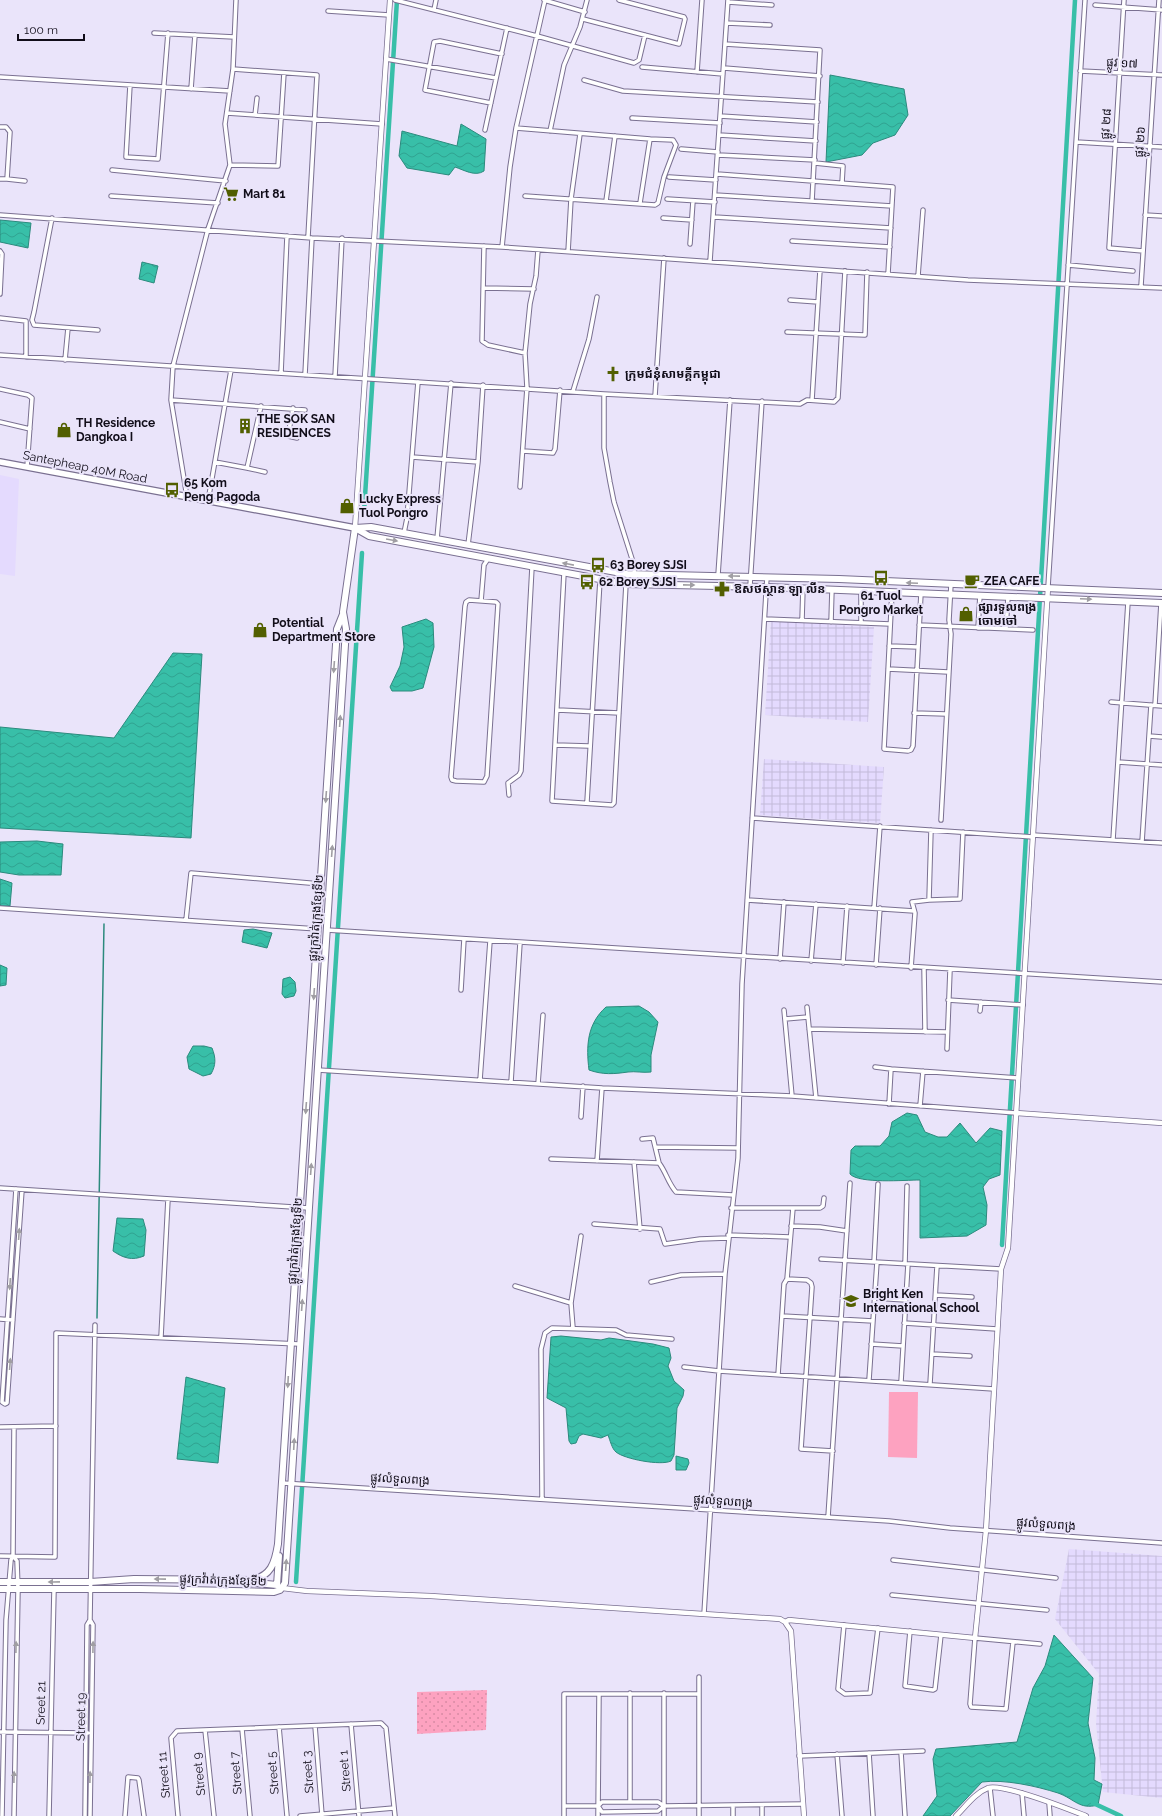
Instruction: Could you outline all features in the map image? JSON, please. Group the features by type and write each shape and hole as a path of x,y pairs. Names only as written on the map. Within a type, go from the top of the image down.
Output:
{"main road":[{"name":"Santepheap 40M Road","path":"0,462 355,528"},
{"path":"355,528 371,527 598,570 634,574 751,576 1162,593"},
{"path":"355,528 369,536 626,584 750,586 1162,603"},
{"name":"ផ្លូវក្រវ៉ាត់ក្រុងខ្សែទី២","path":"0,1582 90,1582 134,1578 240,1581 255,1580 268,1573 274,1564 278,1544 337,628 343,612 355,528"},
{"name":"ផ្លូវក្រវ៉ាត់ក្រុងខ្សែទី២","path":"0,1590 90,1589 274,1592 280,1587 285,1579 299,1344 320,1070 326,930 346,629 343,612"},
{"path":"318,929 326,930"},
{"path":"309,1069 320,1070"},
{"path":"240,1581 280,1587 278,1544"}],"street":[{"path":"187,497 171,400 173,366 208,229 226,181 230,165 225,124 234,69 236,0"},
{"path":"355,528 368,379 382,124 388,59 390,0"},
{"path":"434,10 436,0"},
{"path":"502,247 510,167 516,128 545,0 585,12"},
{"path":"550,131 564,65 583,19 587,0"},
{"path":"583,19 679,44 685,18 619,0"},
{"path":"697,72 702,0"},
{"path":"1013,1642 1007,1706 1004,1710 970,1705 986,1530 1001,1269 1008,1248 1042,587 1068,265 1085,0"},
{"name":"ផ្លូវ ២៨","path":"1124,0 1108,248 1143,251"},
{"name":"ផ្លូវ ២៦","path":"1141,286 1154,75 1160,10 1159,0"},
{"path":"396,1 507,28 634,63 639,60 645,36"},
{"path":"710,261 728,1 772,5"},
{"path":"1095,5 1160,10"},
{"path":"328,11 389,16"},
{"path":"727,23 770,25"},
{"path":"485,130 507,28"},
{"path":"154,33 234,37"},
{"path":"130,85 126,156 158,159 168,34"},
{"path":"191,89 195,35"},
{"path":"491,103 427,91 425,90 424,86 434,42 437,40 502,54"},
{"path":"725,44 819,50 821,52 812,201"},
{"path":"388,59 496,78"},
{"path":"642,67 723,74"},
{"path":"724,68 820,76"},
{"path":"234,69 317,76 314,119 305,375"},
{"name":"ផ្លូវ ១៧","path":"1080,71 1162,75"},
{"path":"230,165 278,166 284,73"},
{"path":"0,77 230,91"},
{"path":"584,80 623,91 818,102"},
{"path":"255,115 257,98"},
{"path":"227,113 382,124"},
{"path":"720,116 817,122"},
{"path":"632,118 720,123"},
{"path":"0,127 6,127 10,132 7,179"},
{"path":"516,128 673,140 676,146 664,177 658,203 525,196"},
{"path":"568,252 571,199 580,134"},
{"path":"719,135 816,140"},
{"path":"606,201 615,136"},
{"path":"640,203 650,139"},
{"path":"1076,142 1162,147"},
{"path":"681,149 718,154 815,161 843,166 842,183"},
{"path":"112,170 226,181"},
{"path":"717,174 893,187 888,274"},
{"path":"669,177 716,180"},
{"path":"0,179 25,181"},
{"path":"715,195 892,206"},
{"path":"111,196 218,203"},
{"path":"667,199 715,202"},
{"path":"690,244 693,201"},
{"path":"918,276 922,210"},
{"path":"0,215 208,229 287,236 502,247 968,280 1162,288"},
{"path":"1145,216 1162,216"},
{"path":"714,217 891,228"},
{"path":"52,218 32,320 34,325 98,330"},
{"path":"663,218 692,220"},
{"path":"281,373 287,236"},
{"path":"335,377 342,238"},
{"path":"792,241 890,247"},
{"path":"484,246 484,344 525,353"},
{"path":"520,487 527,388 525,353 538,250"},
{"path":"0,251 2,254 0,294"},
{"path":"655,396 664,258"},
{"path":"1068,265 1133,271"},
{"path":"812,400 820,270"},
{"path":"0,355 604,394 800,404 807,400 834,402 838,398 845,271"},
{"path":"786,332 865,335 868,272"},
{"path":"483,288 534,289"},
{"path":"573,391 589,339 597,297"},
{"path":"790,300 818,302"},
{"path":"0,318 26,321 26,357"},
{"path":"65,360 68,328"},
{"path":"208,501 231,370"},
{"path":"404,533 418,382"},
{"path":"437,539 451,383"},
{"path":"468,545 478,462 483,385"},
{"path":"0,389 31,396 32,400 27,467"},
{"path":"523,451 553,453 556,449 560,390"},
{"path":"604,394 604,448 614,502 633,562 636,584"},
{"path":"171,400 305,410"},
{"path":"718,575 730,400"},
{"path":"750,586 762,402"},
{"path":"247,468 260,406"},
{"path":"288,436 293,408"},
{"path":"0,422 30,429"},
{"path":"256,429 298,438"},
{"path":"412,457 478,462"},
{"path":"215,462 266,472"},
{"path":"481,601 484,565 488,559"},
{"path":"509,795 508,783 519,775 521,771 532,567"},
{"path":"564,573 558,710 552,801 587,802 612,805 614,803 626,584"},
{"path":"704,1614 725,1274 738,1148 744,957 767,577"},
{"path":"587,802 589,746 600,580"},
{"path":"941,820 952,584"},
{"path":"802,620 803,588"},
{"path":"831,622 832,589"},
{"path":"861,623 862,590"},
{"path":"892,592 884,749 911,750 913,746 921,593"},
{"path":"978,628 980,595"},
{"path":"1006,629 1008,596"},
{"path":"469,600 481,601 496,602 498,607 487,776 484,782 456,781 452,780 452,777 465,606 466,602 469,600"},
{"path":"1113,840 1128,601"},
{"path":"1142,842 1149,736 1162,603"},
{"path":"765,619 890,624"},
{"path":"919,625 1033,630"},
{"path":"889,646 918,647"},
{"path":"888,669 948,672"},
{"path":"1111,702 1162,706"},
{"path":"558,710 619,713"},
{"path":"914,713 946,714"},
{"path":"1149,736 1162,737"},
{"path":"556,745 589,746"},
{"path":"1118,762 1162,765"},
{"path":"752,818 1162,843"},
{"path":"874,908 880,826"},
{"path":"929,900 932,830"},
{"path":"911,968 914,911 912,902 960,899 963,832"},
{"path":"186,920 191,873 321,884"},
{"path":"747,900 914,911"},
{"path":"780,959 784,902"},
{"path":"811,961 816,904"},
{"path":"843,963 847,906"},
{"path":"0,908 318,929"},
{"path":"876,965 880,908"},
{"path":"326,930 911,968 1162,982"},
{"path":"461,990 464,939"},
{"path":"480,1080 490,941"},
{"path":"511,1082 520,943"},
{"path":"924,968 925,1032"},
{"path":"946,1049 950,970"},
{"path":"948,1000 1021,1005"},
{"path":"980,1002 980,1011"},
{"path":"807,1007 816,1098"},
{"path":"784,1010 792,1096"},
{"path":"538,1084 543,1015"},
{"path":"785,1019 808,1018"},
{"path":"809,1030 947,1032"},
{"path":"876,1067 1017,1078"},
{"path":"889,1104 892,1068"},
{"path":"320,1070 602,1088 792,1096 1007,1113 1162,1123"},
{"path":"920,1106 923,1071"},
{"path":"581,1117 583,1086"},
{"path":"597,1161 602,1088"},
{"path":"642,1139 652,1138 656,1147 659,1163 666,1172 670,1186 676,1192 733,1196"},
{"path":"656,1147 738,1148"},
{"path":"551,1159 659,1163"},
{"path":"634,1162 640,1228"},
{"path":"828,1517 850,1183"},
{"path":"869,1380 873,1321 878,1184"},
{"path":"901,1382 906,1300 907,1186"},
{"path":"0,1188 309,1208"},
{"path":"16,1189 2,1402 5,1404 7,1402 22,1190"},
{"path":"732,1208 822,1208 824,1198"},
{"path":"162,1337 168,1199"},
{"path":"778,1375 784,1284 787,1279 793,1208"},
{"path":"594,1224 640,1228 660,1228 665,1244 700,1238 790,1237"},
{"path":"791,1226 820,1227 847,1231"},
{"path":"573,1328 571,1303 581,1236"},
{"path":"12,1254 18,1255"},
{"path":"821,1259 1001,1269"},
{"path":"930,1384 937,1266"},
{"path":"651,1282 681,1275 725,1274"},
{"path":"787,1279 807,1280 811,1283 801,1449 833,1451"},
{"path":"515,1286 571,1303"},
{"path":"936,1295 972,1297"},
{"path":"874,1298 906,1300"},
{"path":"782,1316 873,1321"},
{"path":"0,1319 13,1320"},
{"path":"904,1324 998,1329"},
{"name":"Street 19","path":"90,1816 93,1625 90,1620 90,1582 95,1325"},
{"path":"542,1499 541,1349 545,1333 552,1328 616,1330 626,1335 672,1339"},
{"path":"0,1556 55,1557 56,1333 299,1344"},
{"path":"871,1344 903,1346"},
{"path":"932,1354 970,1356"},
{"path":"684,1367 719,1371 994,1389"},
{"path":"0,1427 56,1426"},
{"path":"2,1816 2,1732 6,1620 11,1560 13,1556 14,1427"},
{"name":"ផ្លូវលំទួលពង្រ","path":"282,1483 710,1511 828,1517 1162,1543"},
{"path":"13,1556 16,1561 18,1582 14,1816"},
{"path":"893,1560 1056,1578"},
{"path":"280,1587 774,1618 786,1622 789,1620 1040,1644"},
{"name":"Sreet 21","path":"49,1816 54,1590"},
{"path":"892,1595 1047,1610"},
{"name":"Street 19","path":"84,1816 87,1625 90,1620"},
{"path":"786,1622 790,1631 804,1816"},
{"path":"844,1626 838,1689 845,1694 870,1693 878,1628"},
{"path":"910,1631 905,1684 907,1687 913,1688 935,1689 940,1635"},
{"path":"699,1677 699,1816"},
{"path":"630,1693 630,1802"},
{"path":"664,1693 664,1816"},
{"path":"564,1816 564,1694 699,1694"},
{"path":"598,1816 600,1694"},
{"path":"205,1730 381,1723 384,1725 395,1816"},
{"name":"Street 1","path":"351,1724 359,1816"},
{"name":"Street 3","path":"315,1726 322,1815"},
{"name":"Street 5","path":"279,1727 287,1816"},
{"name":"Street 7","path":"242,1729 250,1816"},
{"name":"Street 11","path":"178,1816 171,1738 177,1731 205,1730"},
{"name":"Street 9","path":"205,1730 214,1816"},
{"path":"2,1732 91,1733"},
{"path":"799,1756 923,1751"},
{"path":"902,1752 905,1816"},
{"path":"869,1753 873,1816"},
{"path":"837,1754 842,1816"},
{"path":"125,1816 126,1778 128,1777 138,1778 139,1780 144,1816"},
{"path":"957,1815 972,1798 990,1788 997,1787 1022,1793 1086,1816"},
{"path":"990,1788 993,1816"},
{"path":"1022,1793 1024,1816"},
{"path":"564,1806 598,1806 602,1802 658,1802 664,1806 762,1806 803,1804"},
{"path":"1049,1803 1050,1816"},
{"path":"598,1806 602,1812 628,1814 658,1811 664,1806"},
{"path":"733,1806 733,1816"},
{"path":"762,1806 762,1816"},
{"path":"300,1816 394,1808"}],"shaded area":[{"path":"0,475 19,479 15,576 0,574"},
{"path":"771,621 874,627 868,722 765,715"},
{"path":"764,759 884,767 880,823 760,815"},
{"path":"889,1392 918,1392 917,1458 888,1457"},
{"path":"1069,1549 1162,1556 1162,1798 1103,1792 1096,1724 1099,1674 1055,1619"},
{"path":"487,1690 486,1730 417,1734 417,1692"}],"water":[{"path":"830,75 904,89 908,115 895,135 873,143 862,155 826,162"},
{"path":"461,124 486,139 484,171 481,173 473,173 455,167 449,175 407,168 399,156 402,131 457,146"},
{"path":"0,220 31,223 28,248 0,242"},
{"path":"142,262 158,266 154,283 139,279"},
{"path":"426,619 433,623 434,647 423,688 412,691 392,691 390,687 400,666 404,647 402,627"},
{"path":"173,653 202,654 191,838 0,828 0,727 114,738"},
{"path":"37,841 63,844 61,875 19,875 0,872 0,842"},
{"path":"0,879 12,883 10,906 0,906"},
{"path":"253,929 272,933 267,948 242,942 244,930"},
{"path":"0,965 7,968 6,985 0,986"},
{"path":"290,977 295,982 296,991 294,996 285,998 282,994 283,979"},
{"path":"639,1006 649,1012 658,1022 651,1055 651,1072 608,1074 589,1070 589,1036 591,1028 600,1014 606,1007"},
{"path":"193,1046 212,1048 215,1061 211,1074 203,1076 189,1069 187,1057"},
{"path":"907,1113 917,1115 925,1132 938,1137 947,1137 960,1123 976,1143 990,1128 1002,1131 1000,1175 989,1179 983,1187 987,1205 986,1225 967,1236 920,1238 920,1180 872,1180 855,1177 850,1174 851,1150 855,1146 880,1146 889,1136 892,1122"},
{"path":"117,1218 143,1219 146,1230 144,1256 140,1258 128,1258 113,1251"},
{"path":"561,1336 601,1340 609,1338 653,1344 669,1348 671,1358 668,1366 674,1381 684,1390 683,1396 677,1408 674,1455 671,1461 659,1463 620,1455 613,1449 608,1435 601,1438 583,1434 579,1436 576,1443 571,1444 569,1441 566,1408 547,1398 551,1337"},
{"path":"186,1377 225,1388 218,1463 177,1459"},
{"path":"676,1456 688,1459 689,1463 686,1470 676,1470"},
{"path":"1054,1635 1093,1678 1088,1723 1095,1758 1094,1780 1102,1784 1098,1805 1081,1805 1064,1795 1040,1788 1010,1782 991,1781 982,1782 950,1816 923,1816 937,1796 933,1759 936,1749 1017,1742 1033,1688 1045,1666"}],"waterway":[{"path":"364,512 397,0"},
{"path":"1002,1245 1075,0"},
{"path":"296,1582 362,553"},
{"path":"97,1318 104,924"},
{"path":"1093,1803 1121,1816"}],"place":[{"name":"Mart 81","path":"231,194"},
{"name":"ក្រុមជំនុំសាមគ្គីកម្ពុជា","path":"613,374"},
{"name":"THE SOK SAN RESIDENCES","path":"245,426"},
{"name":"TH Residence Dangkoa I","path":"64,430"},
{"name":"65 Kom Peng Pagoda","path":"172,490"},
{"name":"Lucky Express Tuol Pongro","path":"347,506"},
{"name":"63 Borey SJSI","path":"598,565"},
{"name":"61 Tuol Pongro Market","path":"881,578"},
{"name":"ZEA CAFE","path":"972,581"},
{"name":"62 Borey SJSI","path":"587,582"},
{"name":"ឱសថស្ថាន ឡា លីន","path":"722,589"},
{"name":"ផ្សារទួលពង្រ ចោមចៅ","path":"966,614"},
{"name":"Potential Department Store","path":"260,630"},
{"name":"Bright Ken International School","path":"851,1301"}]}
